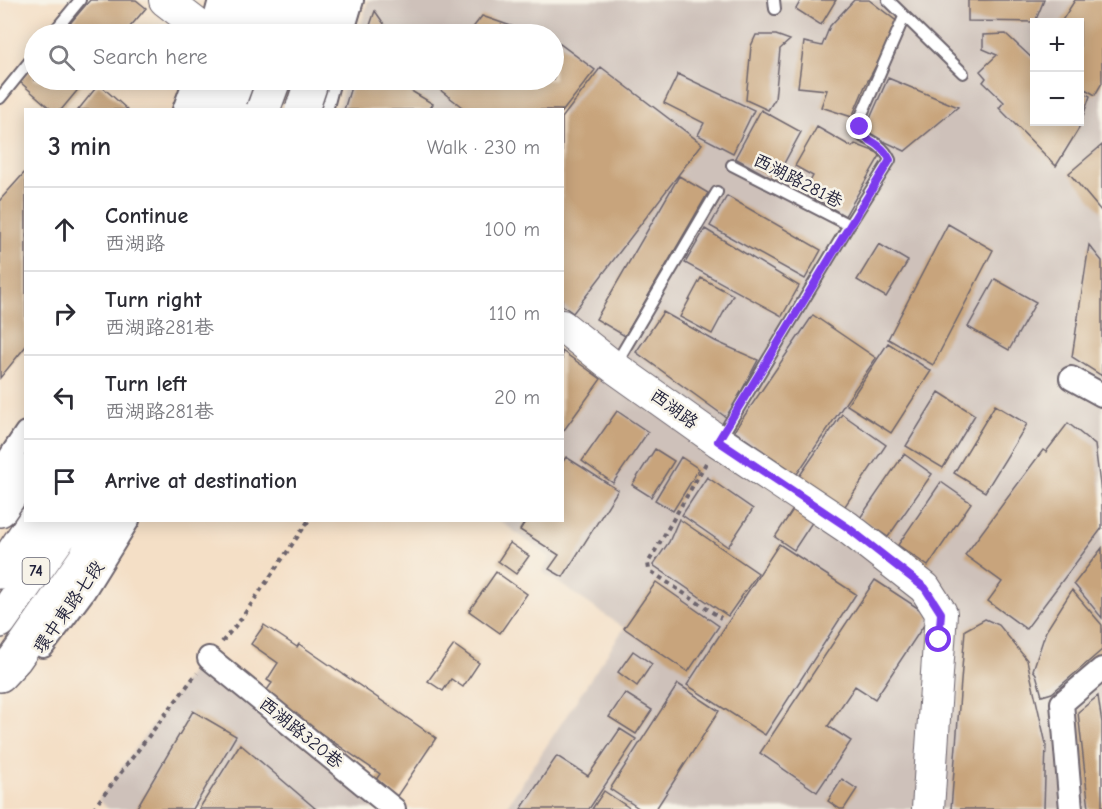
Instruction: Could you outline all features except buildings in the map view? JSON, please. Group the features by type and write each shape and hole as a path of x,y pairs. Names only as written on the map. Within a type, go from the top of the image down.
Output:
{"highway":[{"path":"233,24 241,0"},
{"path":"263,24 271,0"},
{"path":"293,24 301,0"},
{"path":"327,24 333,0"},
{"path":"205,108 211,90"},
{"path":"234,108 240,90"},
{"path":"0,510 24,475"},
{"name":"74","path":"0,572 34,522"},
{"name":"74","path":"0,621 70,522"},
{"path":"0,675 15,659 84,560 106,522"}],"street":[{"path":"165,0 197,24"},
{"path":"213,24 220,0"},
{"path":"254,24 262,0"},
{"path":"301,24 309,0"},
{"path":"345,24 352,0"},
{"path":"185,108 191,90"},
{"path":"226,108 232,90"},
{"path":"322,108 326,90"},
{"name":"西湖路","path":"564,328 614,367 718,441 847,527 925,588 941,613 928,809"},
{"path":"1071,378 1102,395"},
{"path":"0,472 24,436"},
{"path":"0,557 24,521"},
{"name":"環中東路七段","path":"0,640 64,555 83,522"},
{"name":"環中東路七段","path":"0,685 32,659 84,591 127,522"},
{"name":"西湖路320巷","path":"209,658 394,809"},
{"path":"1071,809 1062,703 1102,669"}],"lane":[{"path":"60,24 80,0"},
{"path":"888,0 963,73"},
{"name":"西湖路281巷","path":"718,441 890,160 886,151 862,136 860,127 862,114 904,17"},
{"path":"0,98 24,68"},
{"name":"西湖路281巷","path":"732,165 849,225"},
{"path":"614,367 717,192"}],"path":[{"path":"718,441 648,563 649,570 721,618"},
{"path":"93,809 209,658 242,619 308,522"}],"shaded area":[{"path":"368,0 1102,0 1102,809 505,809 624,628 543,572 550,557 501,522 564,522 564,108 339,108 343,90 564,90 564,24 362,24"},
{"path":"200,660 380,809 109,809 98,800"}],"route":[{"path":"860,127 862,136 886,151 890,160 718,441 847,527 925,588 941,613 939,640"}]}
